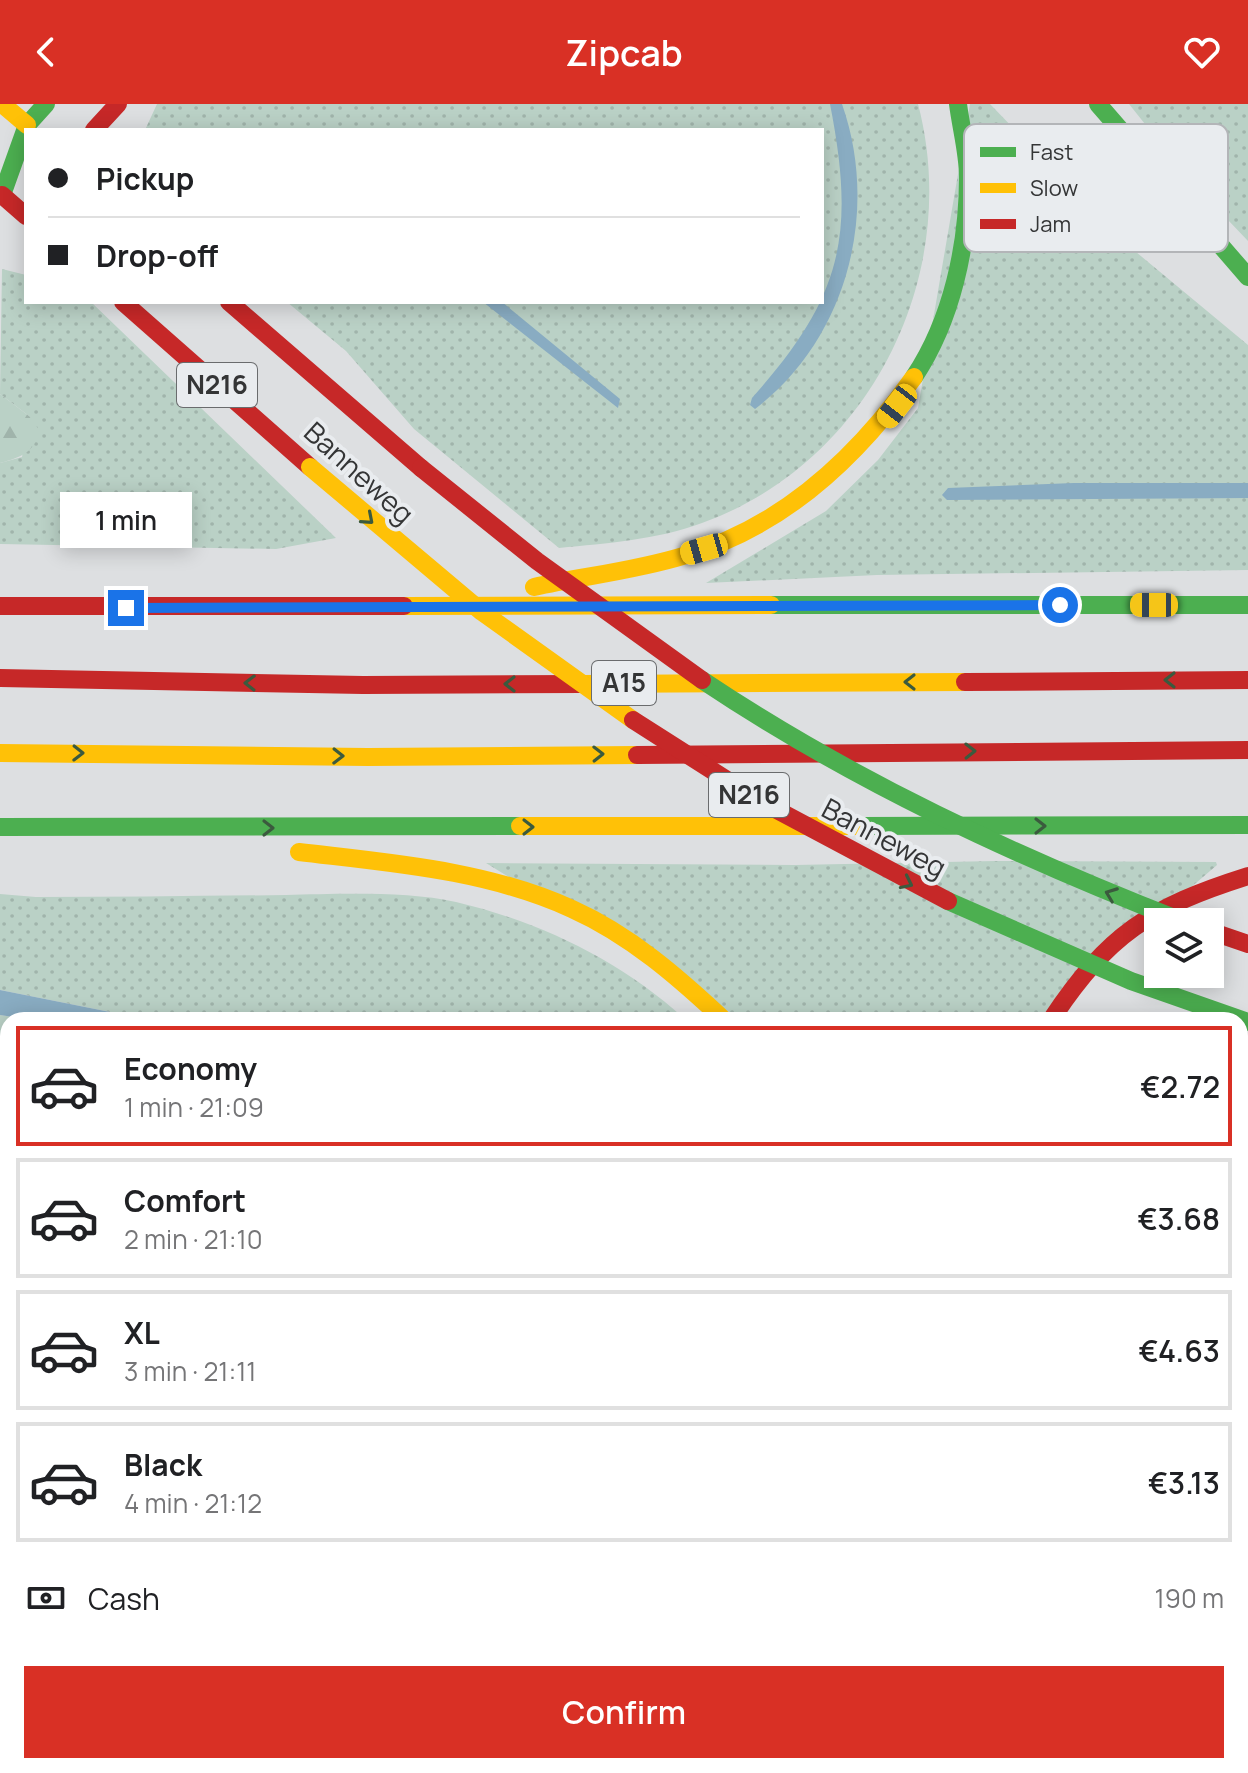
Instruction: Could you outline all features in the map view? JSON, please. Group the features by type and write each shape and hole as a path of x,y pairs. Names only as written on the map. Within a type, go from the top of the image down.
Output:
{"main road":[{"path":"2,104 29,128 46,104"},
{"path":"96,128 118,104"},
{"path":"958,104 964,128"},
{"path":"1098,104 1115,124"},
{"path":"1,194 24,140"},
{"path":"1,194 24,183"},
{"path":"1,194 24,214"},
{"path":"434,608 704,549 760,525 840,469 883,425 912,385 938,332 951,293 964,227"},
{"path":"1226,252 1248,277"},
{"name":"Banneweg","path":"125,304 400,547 493,623 617,711 747,794 887,873 975,916 1101,969 1220,1012"},
{"name":"Banneweg","path":"231,304 528,557 738,705 940,818 1076,880 1148,908"},
{"path":"0,606 1248,605"},
{"name":"A15","path":"0,678 363,685 1248,680"},
{"path":"0,753 368,757 1248,750"},
{"path":"0,827 1248,825"},
{"path":"106,829 246,845"},
{"path":"277,849 401,864 506,884 552,900 642,949 715,1012"},
{"path":"1057,1012 1095,957 1122,931 1165,904 1248,876"},
{"path":"1224,936 1248,944"}],"green space":[{"path":"157,104 918,104 929,168 927,233 914,295 890,355 856,409 813,456 761,495 702,523 632,540 559,548 414,429 346,351 289,304 824,304 824,128 146,128"},
{"path":"970,104 990,104 1009,124 967,124"},
{"path":"1129,104 1248,104 1248,241 1228,220 1228,124 1145,124"},
{"path":"964,139 964,252 1136,252 1248,345 1248,570 877,575 706,583 826,511 878,460 918,408"},
{"path":"2,269 24,274 24,304 93,304 336,538 276,549 0,544 0,463 22,457 29,416 0,394"},
{"path":"0,394 29,416 40,431 26,453 0,463"},
{"path":"995,861 1216,862 1217,865 1167,908 1144,908 1144,928 1045,1012 729,1012 486,863 795,865"},
{"path":"0,894 36,897 371,894 436,898 519,921 607,962 635,979 676,1012 110,1012 0,990"}],"water":[{"path":"830,104 842,104 853,145 857,187 855,230 847,271 833,310 813,347 787,380 755,409 750,405 752,398 782,362 818,304 824,304 824,292 834,263 840,228 838,150"},
{"path":"486,304 504,304 620,399 618,408"},
{"path":"1074,483 1248,483 1248,498 947,500 942,495 948,488"},
{"path":"0,990 110,1012 0,1012"}],"traffic: fast":[{"path":"26,128 46,104"},
{"path":"958,104 964,138"},
{"path":"1098,104 1115,124"},
{"path":"2,195 24,133"},
{"path":"914,377 948,307 964,236"},
{"path":"1226,252 1248,277"},
{"path":"771,605 1248,605"},
{"path":"702,680 759,717 876,784 997,843 1149,908"},
{"path":"861,826 1248,825"},
{"path":"0,827 520,826"},
{"path":"948,901 1131,981 1219,1012"}],"traffic: slow":[{"path":"2,104 27,125"},
{"path":"534,587 665,561 719,544 753,528 814,487 842,462 914,377"},
{"path":"310,467 482,612 633,720"},
{"path":"404,606 771,605"},
{"path":"582,684 965,682"},
{"path":"0,753 368,757 637,755"},
{"path":"520,826 861,826"},
{"path":"299,852 438,870 540,896 614,931 671,973 715,1012"}],"traffic: jam":[{"path":"96,128 118,104"},
{"path":"2,195 24,214"},
{"path":"125,304 310,467"},
{"path":"231,304 421,468"},
{"path":"421,468 537,561 702,680"},
{"path":"0,606 404,606"},
{"path":"0,678 363,685 582,684"},
{"path":"965,682 1248,680"},
{"path":"633,720 760,801 948,901"},
{"path":"637,755 1248,750"},
{"path":"1057,1012 1092,966 1134,927 1184,899 1248,876"},
{"path":"1224,936 1248,944"}],"route":[{"path":"126,608 1060,605"}]}
